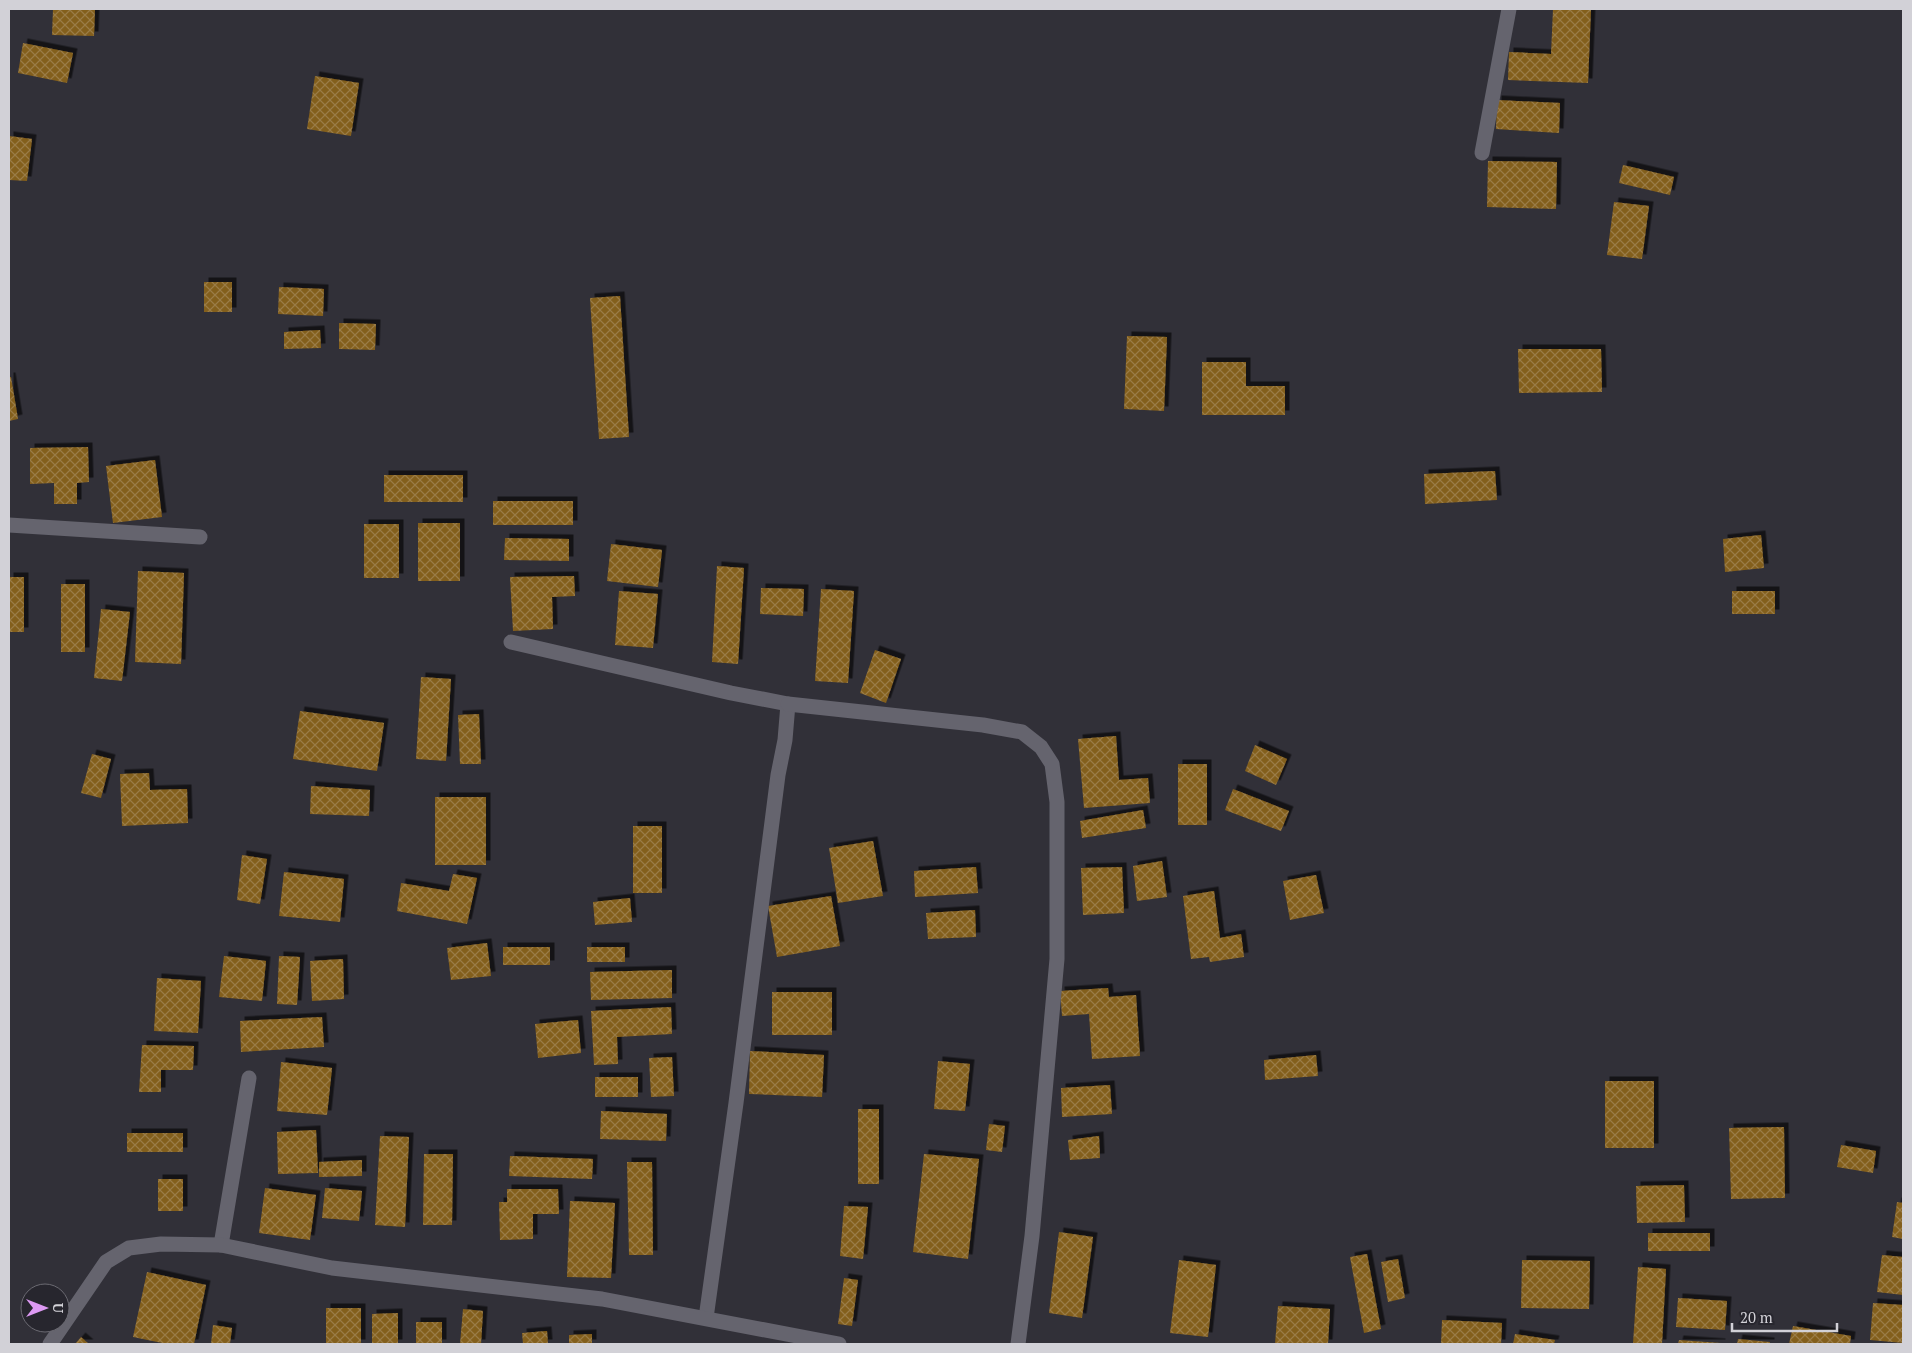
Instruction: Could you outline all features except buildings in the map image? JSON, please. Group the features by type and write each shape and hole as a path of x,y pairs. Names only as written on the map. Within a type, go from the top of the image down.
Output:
{"street":[{"path":"1482,153 1509,9"},
{"path":"9,525 200,537"},
{"path":"511,642 731,693 788,704 983,725 1022,732 1041,747 1052,764 1057,802 1057,959 1032,1236 1018,1344"},
{"path":"706,1318 778,776 785,740 788,704"},
{"path":"221,1245 249,1078"},
{"path":"50,1344 106,1262 130,1248 161,1244 221,1245 332,1268 602,1299 839,1344"}]}
